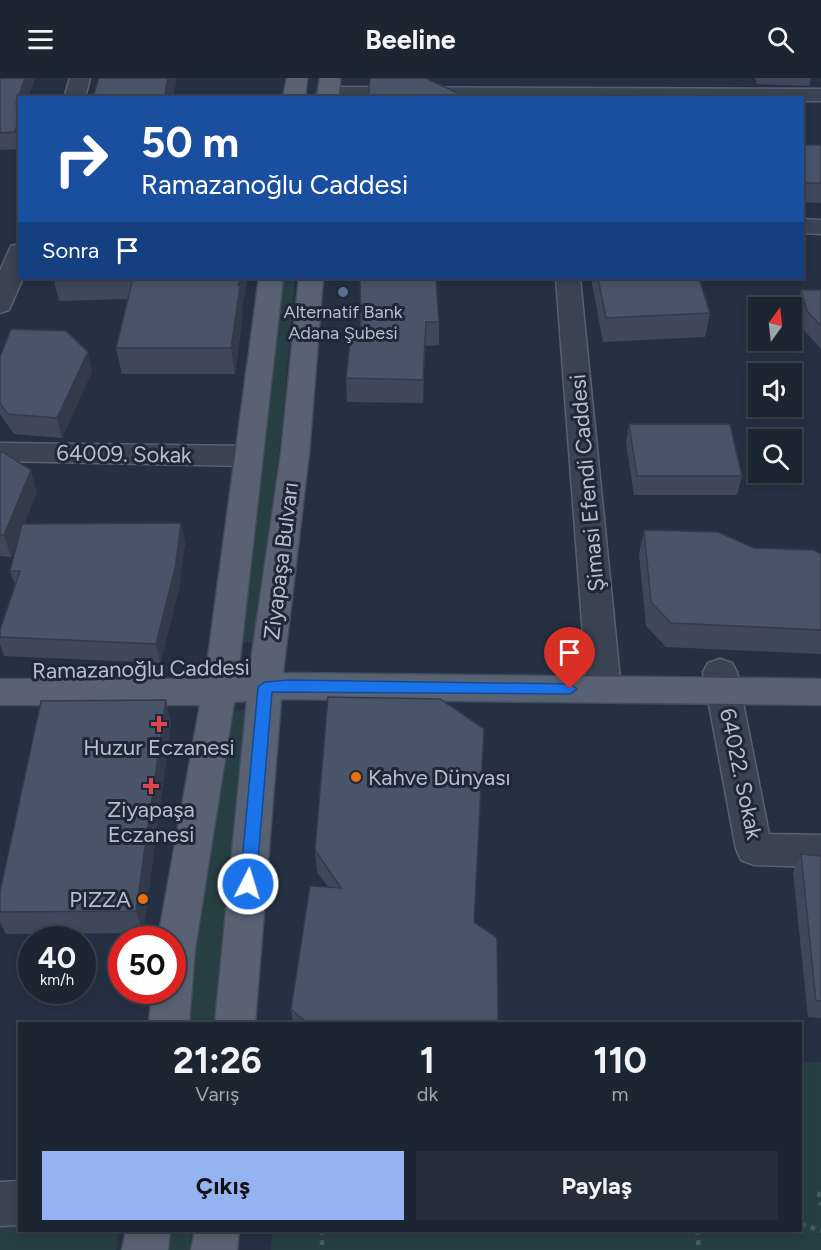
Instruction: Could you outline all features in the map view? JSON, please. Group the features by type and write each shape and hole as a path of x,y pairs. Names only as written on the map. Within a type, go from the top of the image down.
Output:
{"main road":[{"path":"294,96 297,78"},
{"name":"Ziyapaşa Bulvarı","path":"180,926 220,681 271,279"},
{"name":"Ziyapaşa Bulvarı","path":"236,1022 266,677 295,453 311,279"},
{"name":"Ramazanoğlu Caddesi","path":"0,670 197,672 220,681"},
{"name":"Ramazanoğlu Caddesi","path":"0,692 187,693 220,681 266,677 290,685 603,680 722,681 821,674"},
{"name":"Ramazanoğlu Caddesi","path":"722,681 821,692"},
{"name":"Ziyapaşa Bulvarı","path":"169,1022 171,1004"},
{"path":"145,1250 148,1232"},
{"path":"214,1250 217,1232"}],"street":[{"path":"75,96 80,78"},
{"path":"329,90 543,90 821,95"},
{"path":"804,226 821,227"},
{"path":"0,305 15,240"},
{"name":"Şimasi Efendi Caddesi","path":"568,279 603,680"},
{"name":"64009. Sokak","path":"0,452 247,456"},
{"name":"64022. Sokak","path":"722,681 754,849 821,851"},
{"path":"0,1204 18,1203"}],"path":[{"path":"821,1194 819,1194 821,1205"},
{"path":"802,1224 821,1231"},
{"path":"322,1232 322,1250"},
{"path":"697,1232 699,1250"}],"green space":[{"path":"282,279 295,279 282,426 255,642 237,642"},
{"path":"247,710 214,1022 186,1022 227,711"},
{"path":"802,1062 821,1062 821,1250 271,1250 272,1232 802,1232"},
{"path":"18,1183 18,1232 119,1232 116,1250 0,1250 0,1184"},
{"path":"159,1232 192,1232 190,1250 157,1250"}],"building":[{"path":"0,78 25,78 16,104 18,104 18,122 15,132 0,133"},
{"path":"99,78 168,78 164,96 93,96"},
{"path":"370,78 425,78 458,93 458,96 368,96"},
{"path":"804,145 821,145 821,183 804,183"},
{"path":"133,279 240,279 231,348 116,348"},
{"path":"360,279 436,279 439,322 426,322 423,380 346,378 351,335 361,336"},
{"path":"598,279 699,279 710,313 606,318"},
{"path":"801,290 821,290 821,326 807,311"},
{"path":"11,329 66,331 88,352 57,418 8,414 0,403 0,357"},
{"path":"629,424 730,424 742,476 637,476"},
{"path":"0,452 31,470 4,535 0,535"},
{"path":"181,523 175,569 156,644 0,637 0,630 20,571 10,571 22,524"},
{"path":"644,530 718,532 754,548 814,550 821,554 821,630 671,623 651,602"},
{"path":"328,697 440,699 484,729 474,922 497,938 498,1022 306,1022 291,1009 310,886 341,888 315,850"},
{"path":"166,700 136,911 0,912 0,892 41,701"},
{"path":"801,854 821,856 821,1001 816,1001"}],"place":[{"name":"Alternatif Bank Adana Şubesi","path":"343,292"},
{"name":"Huzur Eczanesi","path":"159,724"},
{"name":"Kahve Dünyası","path":"356,777"},
{"name":"Ziyapaşa Eczanesi","path":"151,786"},
{"name":"PIZZA","path":"143,899"}],"route":[{"path":"248,884 265,687 290,685 570,689"}]}
